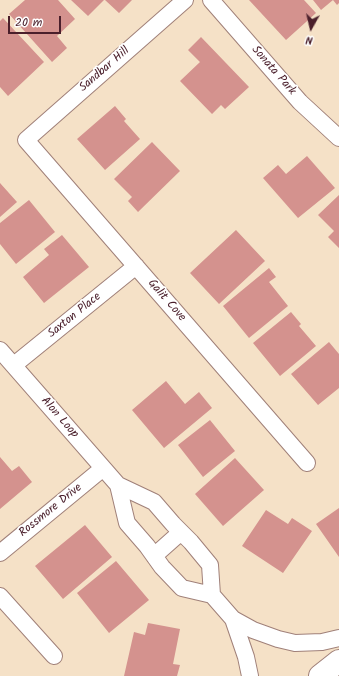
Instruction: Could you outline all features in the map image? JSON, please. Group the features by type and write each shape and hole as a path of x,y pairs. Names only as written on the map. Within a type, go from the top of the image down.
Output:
{"main road":[{"path":"320,676 339,661"}],"street":[{"name":"Sandbar Hill","path":"26,140 185,0"},
{"name":"Sonata Park","path":"211,0 300,102 339,138"},
{"name":"Galit Cove","path":"26,140 307,463"},
{"name":"Saxton Place","path":"14,365 136,266"},
{"name":"Alon Loop","path":"0,350 102,469 118,485 154,502 191,542 210,565 212,595"},
{"name":"Rossmore Drive","path":"0,552 102,469"},
{"path":"118,485 127,523 162,567 182,588 212,595 233,619 253,630 278,639 295,643 322,642 339,638"},
{"path":"154,556 181,532"},
{"path":"0,596 54,656"},
{"path":"233,619 246,657 250,676"}],"building":[{"path":"25,0 58,0 75,19 57,36 67,48 52,62 9,14"},
{"path":"71,0 104,0 88,16"},
{"path":"105,0 132,0 119,13"},
{"path":"249,0 304,0 316,13 286,40"},
{"path":"313,0 333,0 321,10"},
{"path":"333,0 339,0 339,3 337,5"},
{"path":"3,18 44,62 8,96 0,87 0,21"},
{"path":"201,37 249,87 225,109 221,105 212,114 180,81 200,62 188,50"},
{"path":"115,106 126,119 124,121 140,139 105,170 77,139"},
{"path":"152,142 180,171 138,212 128,201 132,197 114,179"},
{"path":"307,156 335,188 298,218 263,178 278,165 286,174"},
{"path":"0,183 17,202 0,217"},
{"path":"339,195 339,248 328,237 334,231 318,215"},
{"path":"29,200 55,232 16,264 0,244 0,223"},
{"path":"236,230 265,261 219,304 190,273"},
{"path":"62,235 89,267 44,303 23,277 49,255 44,249"},
{"path":"269,268 276,277 269,282 288,306 249,338 223,306"},
{"path":"291,312 301,324 299,326 316,346 280,376 253,343"},
{"path":"329,342 339,354 339,388 318,405 291,374"},
{"path":"166,381 185,404 199,392 212,408 164,448 132,410"},
{"path":"210,420 235,451 203,477 178,445"},
{"path":"0,457 12,471 19,466 32,482 0,509"},
{"path":"235,458 264,490 223,526 195,494"},
{"path":"339,508 339,557 316,524"},
{"path":"266,510 288,524 292,518 312,531 283,573 242,546"},
{"path":"85,525 112,557 63,599 35,566"},
{"path":"116,561 149,600 109,633 77,593"},
{"path":"148,623 180,629 173,664 180,665 177,676 124,676 134,632 145,635"}]}
